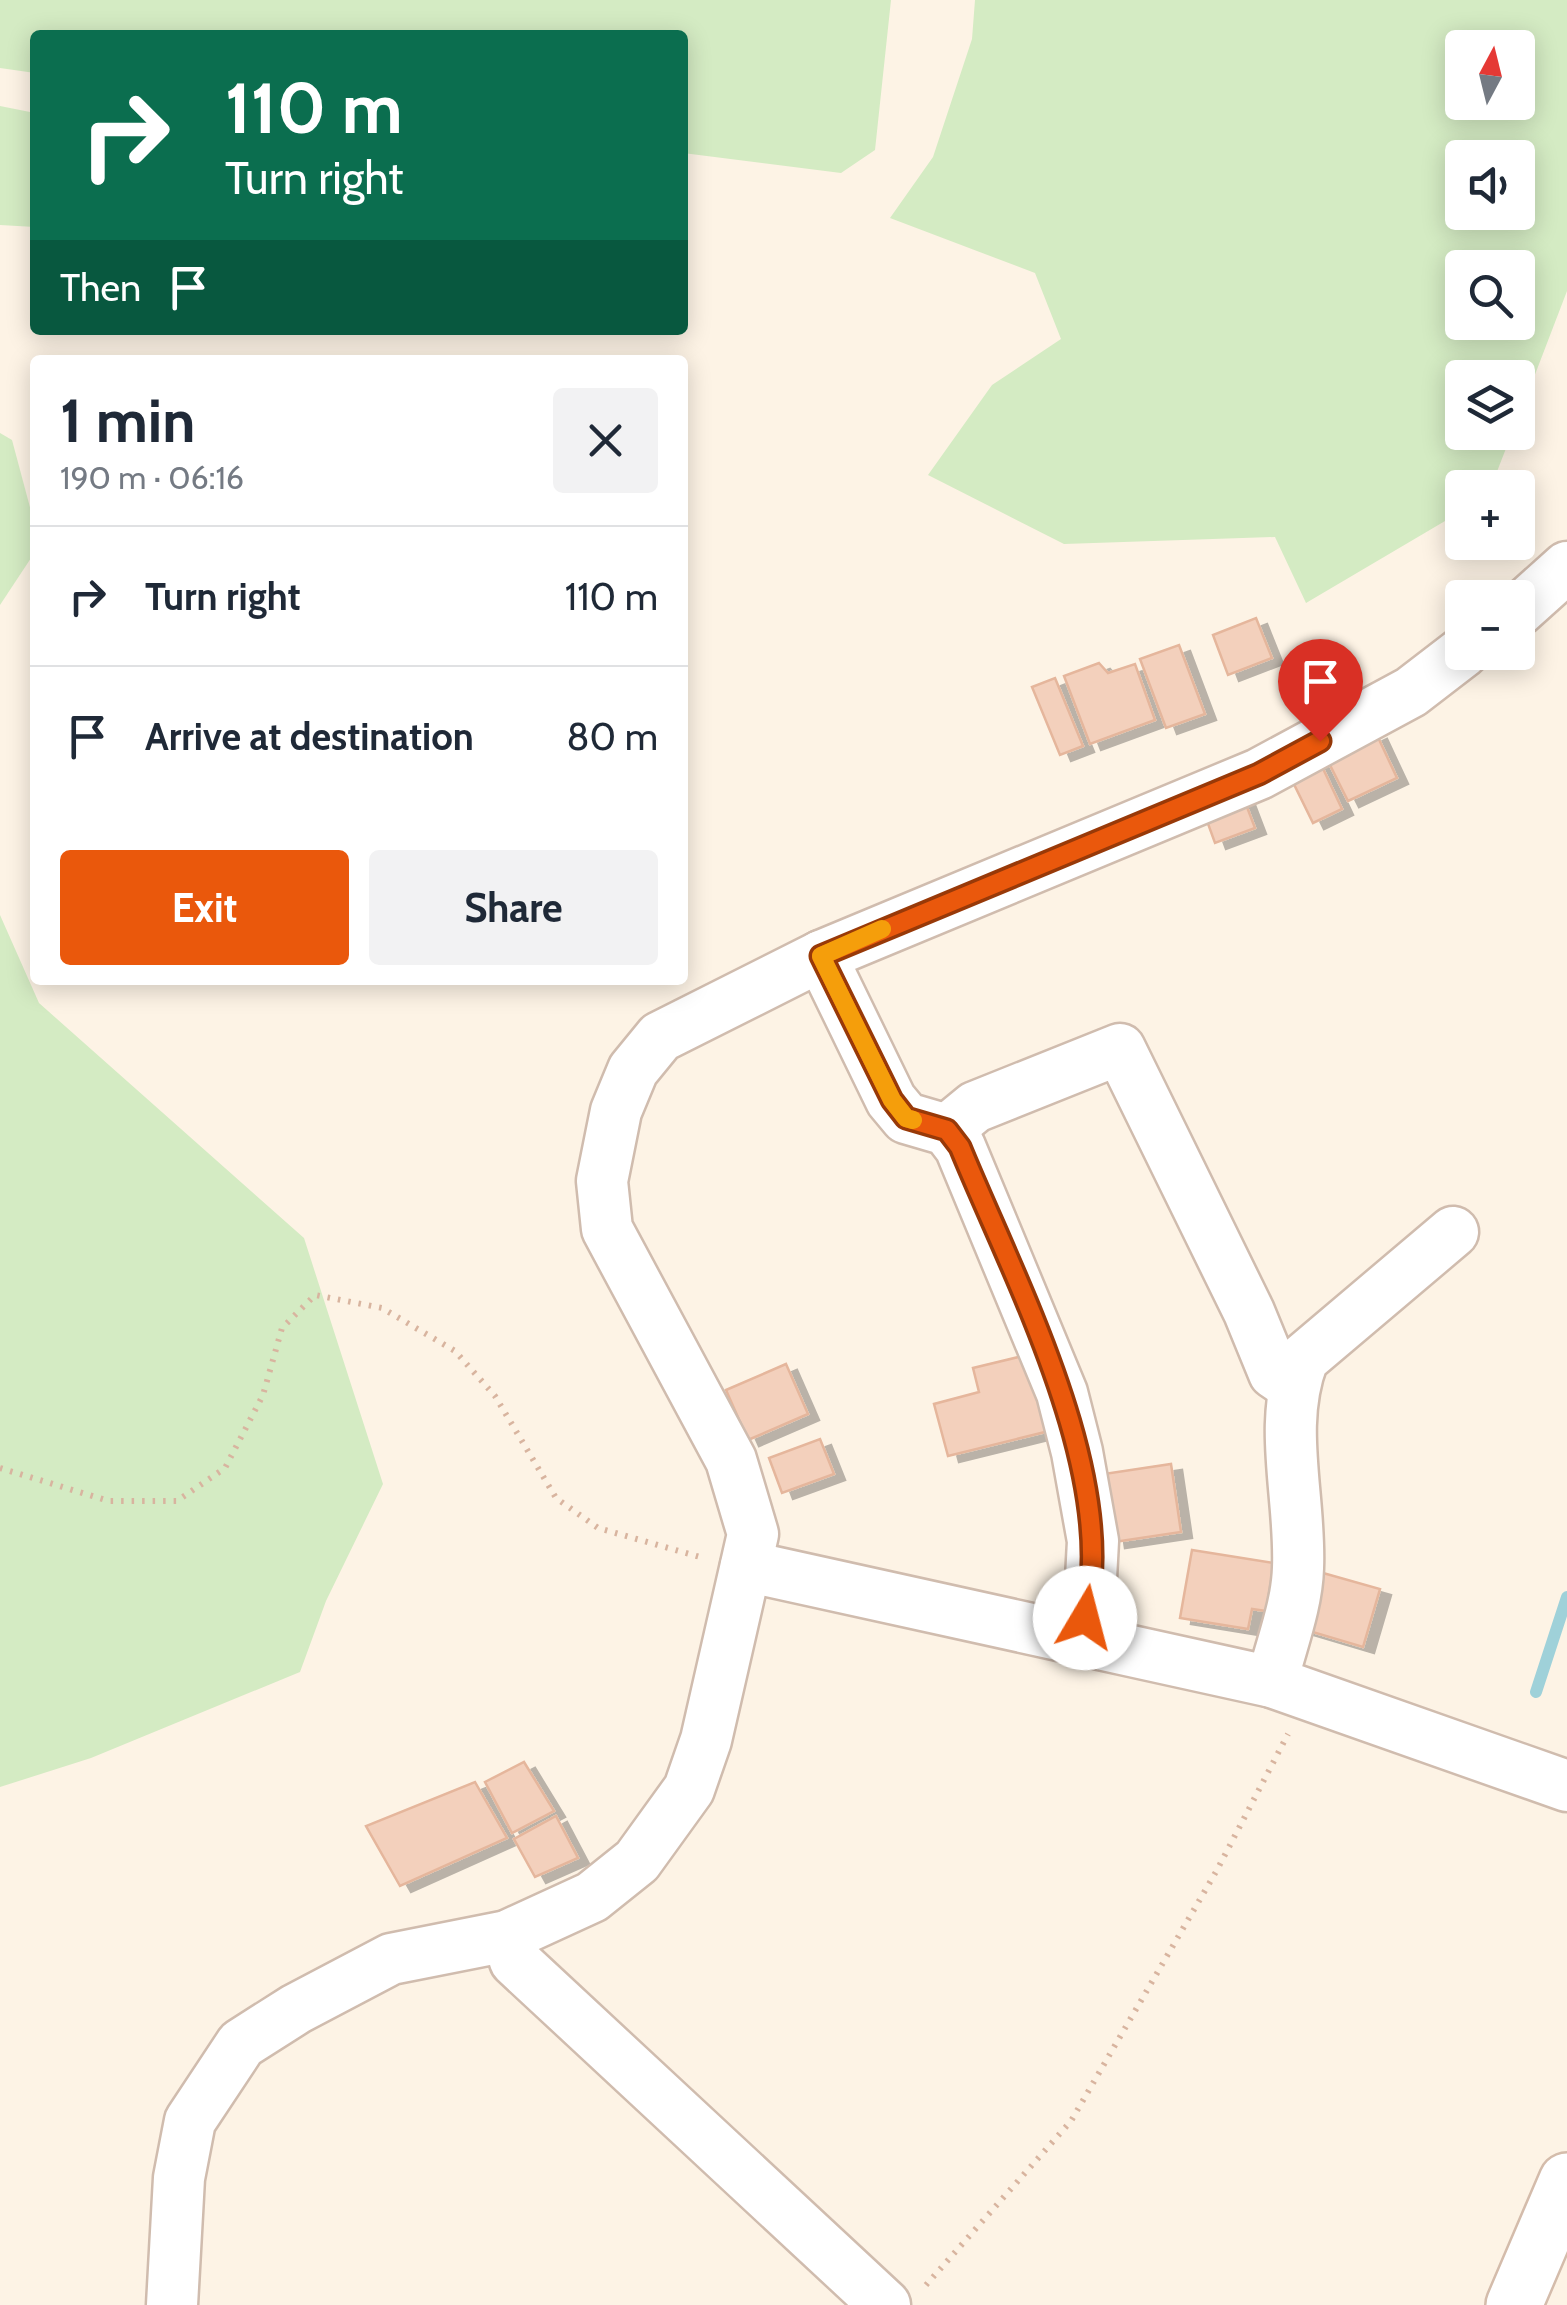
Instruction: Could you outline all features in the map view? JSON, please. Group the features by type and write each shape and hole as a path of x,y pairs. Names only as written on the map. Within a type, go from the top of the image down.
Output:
{"main road":[{"path":"1514,2305 1567,2181"}],"street":[{"path":"1535,596 1567,568"},
{"path":"172,2305 178,2178 190,2121 241,2044 296,2009 391,1958 506,1936 592,1896 637,1861 689,1789 706,1740 753,1534 731,1460 607,1229 602,1181 616,1111 633,1070 660,1037 821,956 1259,774 1412,692 1445,666"},
{"path":"821,956 892,1100 906,1118 947,1130 960,1147 1062,1393 1078,1452 1093,1541 1090,1597 1079,1639"},
{"path":"947,1130 975,1107 1120,1049 1249,1312 1274,1373 1292,1386"},
{"path":"1288,1687 1298,1567 1290,1430 1292,1386 1303,1359 1453,1232"},
{"path":"746,1566 1288,1687 1567,1786"},
{"path":"506,1936 515,1961 903,2298"}],"path":[{"path":"0,1468 109,1501 177,1501 225,1468 263,1395 282,1328 315,1295 382,1308 455,1351 496,1396 556,1498 598,1528 692,1556 746,1566"},
{"path":"903,2298 1071,2121 1218,1870 1296,1719 1288,1687"}],"green space":[{"path":"0,0 891,0 875,150 841,173 688,154 688,30 30,30 30,72 0,68"},
{"path":"975,0 1567,0 1567,291 1535,375 1535,360 1445,360 1445,450 1505,450 1498,470 1445,470 1445,521 1306,603 1275,537 1064,544 928,475 992,385 1061,339 1035,273 890,218 933,157 972,39"},
{"path":"0,106 30,112 30,227 0,225"},
{"path":"0,433 12,440 30,507 30,560 0,605"},
{"path":"0,915 39,1003 304,1238 383,1484 326,1601 300,1672 91,1758 0,1787"}],"building":[{"path":"1256,618 1272,658 1228,675 1213,635"},
{"path":"1179,645 1205,714 1166,728 1140,659"},
{"path":"1099,663 1108,673 1135,664 1155,720 1090,744 1064,676"},
{"path":"1055,678 1083,746 1060,755 1032,687"},
{"path":"1376,733 1397,778 1348,801 1326,757"},
{"path":"1318,758 1342,809 1313,823 1288,772"},
{"path":"1242,794 1255,828 1215,843 1203,810"},
{"path":"1031,1354 1049,1431 948,1456 934,1404 979,1392 973,1368"},
{"path":"786,1364 808,1414 748,1440 726,1390"},
{"path":"820,1439 834,1474 782,1493 769,1458"},
{"path":"1171,1464 1181,1532 1114,1542 1104,1474"},
{"path":"1192,1550 1274,1563 1266,1611 1252,1609 1248,1629 1180,1618"},
{"path":"1316,1571 1380,1589 1363,1647 1299,1628"},
{"path":"524,1762 554,1811 512,1833 485,1782"},
{"path":"475,1782 507,1838 400,1886 366,1826"},
{"path":"556,1816 578,1858 535,1877 514,1839"}],"waterway":[{"path":"1536,1692 1567,1597"}],"slow traffic":[{"path":"882,929 821,956 892,1100 906,1118 913,1120"}],"route":[{"path":"1085,1618 1093,1541 1078,1452 1062,1393 960,1147 947,1130 906,1118 892,1100 821,956 1259,774 1320,741"}]}
